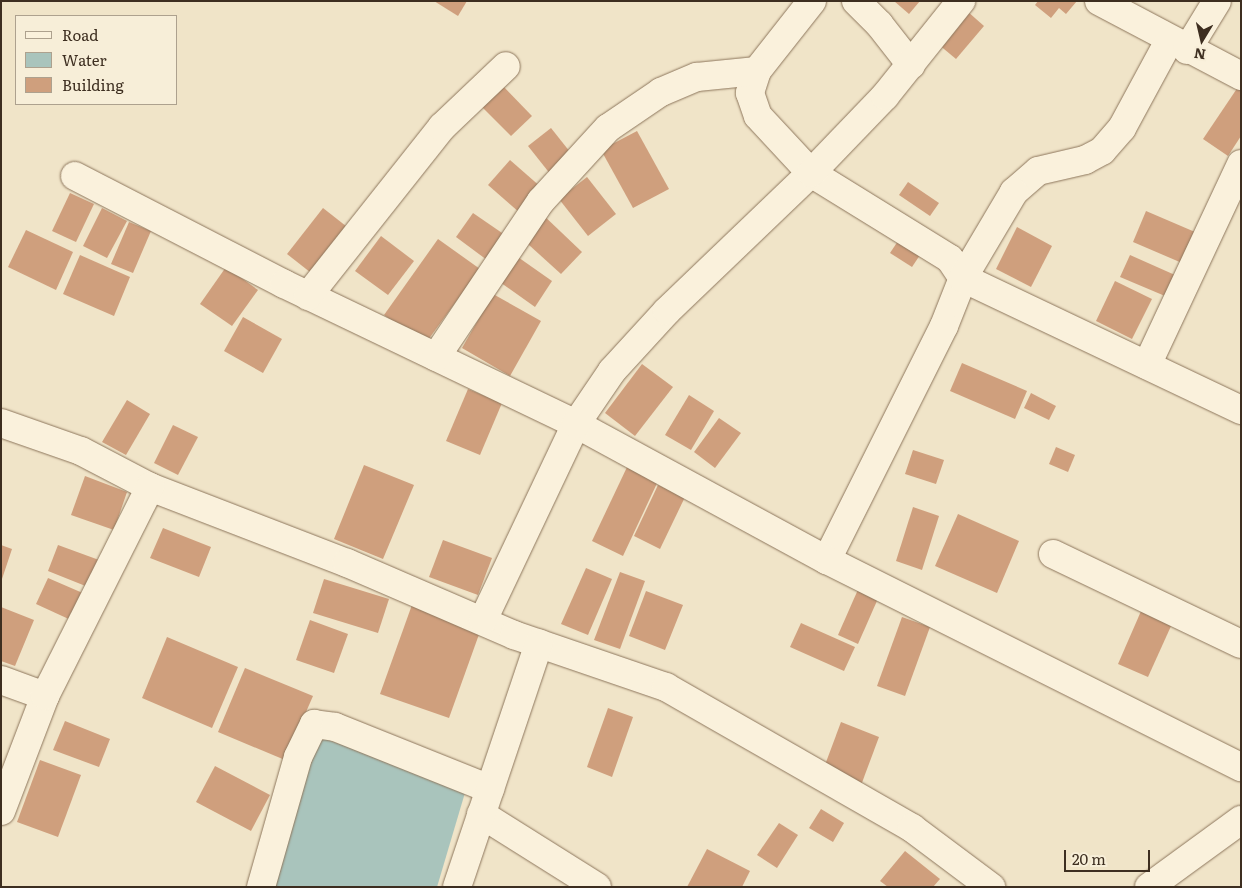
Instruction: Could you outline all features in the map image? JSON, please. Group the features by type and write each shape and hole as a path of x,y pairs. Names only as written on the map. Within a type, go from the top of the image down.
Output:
{"street":[{"path":"812,1 757,71 750,93 758,116 811,173 950,259 963,278 1241,410"},
{"path":"856,1 880,24 911,65"},
{"path":"483,620 576,424 612,371 655,324 811,173 911,65 961,1"},
{"path":"1099,1 1178,45 1241,76"},
{"path":"826,560 944,326 963,278 1014,192 1038,171 1085,160 1102,151 1122,128 1178,45 1217,1"},
{"path":"308,296 436,134 506,66"},
{"path":"436,357 541,201 608,128 661,92 697,78 757,71"},
{"path":"1147,365 1241,164"},
{"path":"75,176 308,296 576,424 826,560 1241,767"},
{"path":"1,423 81,451 150,487 539,643 666,687 912,828 991,887"},
{"path":"1,811 45,696 150,487"},
{"path":"1053,554 1241,644"},
{"path":"457,887 539,643"},
{"path":"1,680 45,696"},
{"path":"261,887 298,757 314,724 335,727 490,789"},
{"path":"481,814 597,887"},
{"path":"1149,887 1241,820"}],"water":[{"path":"319,737 467,786 437,887 273,887"}],"building":[{"path":"434,1 467,1 458,16"},
{"path":"894,1 920,1 909,14"},
{"path":"1038,1 1077,1 1066,14 1059,8 1051,18 1035,5"},
{"path":"967,11 984,26 956,59 938,44"},
{"path":"499,82 532,116 511,136 478,103"},
{"path":"1238,87 1241,89 1241,136 1228,156 1203,139"},
{"path":"551,128 578,162 555,180 528,146"},
{"path":"637,131 669,189 633,208 601,150"},
{"path":"510,160 542,188 520,213 488,185"},
{"path":"587,177 616,214 588,236 559,199"},
{"path":"908,182 939,203 930,216 899,195"},
{"path":"70,193 94,204 76,242 52,231"},
{"path":"102,208 127,221 107,258 83,246"},
{"path":"323,208 351,230 315,276 287,254"},
{"path":"1146,211 1195,232 1182,263 1133,242"},
{"path":"540,212 582,252 561,274 518,235"},
{"path":"473,213 505,235 487,260 456,237"},
{"path":"129,222 151,231 133,273 111,264"},
{"path":"1017,227 1052,246 1031,287 996,269"},
{"path":"26,230 73,252 56,290 8,267"},
{"path":"904,232 926,246 912,267 890,253"},
{"path":"381,236 414,261 388,295 355,271"},
{"path":"438,239 480,269 425,344 384,315"},
{"path":"80,255 130,277 114,316 63,294"},
{"path":"515,255 552,281 535,307 497,280"},
{"path":"1130,255 1175,275 1165,296 1120,277"},
{"path":"226,267 258,290 232,326 200,304"},
{"path":"1115,281 1152,299 1132,339 1096,321"},
{"path":"493,294 541,321 510,376 462,348"},
{"path":"243,317 282,339 263,373 224,351"},
{"path":"962,363 1027,391 1015,419 950,391"},
{"path":"642,364 673,387 635,436 605,413"},
{"path":"468,389 502,403 480,455 446,441"},
{"path":"1031,393 1056,406 1049,420 1024,408"},
{"path":"689,395 714,411 691,450 665,435"},
{"path":"127,400 150,414 126,455 102,442"},
{"path":"719,418 741,433 715,468 694,452"},
{"path":"173,425 198,437 178,475 154,463"},
{"path":"1056,447 1075,455 1068,472 1049,464"},
{"path":"913,450 944,460 936,484 905,474"},
{"path":"364,465 414,485 383,559 334,539"},
{"path":"628,465 659,479 623,556 592,541"},
{"path":"85,476 127,492 114,530 71,515"},
{"path":"658,485 685,497 660,549 634,536"},
{"path":"913,507 939,516 922,570 896,561"},
{"path":"958,514 1019,541 997,593 935,566"},
{"path":"163,528 211,547 199,577 150,558"},
{"path":"443,540 492,558 478,595 429,577"},
{"path":"1,545 12,549 2,579 1,579"},
{"path":"58,545 99,560 88,587 48,571"},
{"path":"586,568 612,579 588,635 561,624"},
{"path":"620,572 645,581 620,649 594,640"},
{"path":"48,578 85,594 73,621 36,604"},
{"path":"324,579 389,599 378,633 313,613"},
{"path":"860,585 880,594 858,644 838,635"},
{"path":"646,591 683,605 665,650 629,636"},
{"path":"413,602 482,626 449,718 380,694"},
{"path":"1145,602 1176,615 1148,677 1118,664"},
{"path":"1,607 34,620 15,666 1,661"},
{"path":"902,617 930,627 905,696 877,686"},
{"path":"310,620 348,634 334,673 296,660"},
{"path":"801,623 855,647 844,671 790,647"},
{"path":"167,637 238,667 212,728 142,698"},
{"path":"245,668 313,696 285,760 218,732"},
{"path":"608,708 633,717 612,777 587,767"},
{"path":"65,721 110,739 99,767 53,750"},
{"path":"841,722 879,737 860,788 822,773"},
{"path":"40,760 81,775 58,837 17,822"},
{"path":"215,766 270,795 251,831 196,802"},
{"path":"821,809 844,823 833,842 809,828"},
{"path":"779,823 798,835 777,868 757,855"},
{"path":"707,849 750,871 742,887 687,887"},
{"path":"905,851 940,879 933,887 888,887 880,881"}]}
